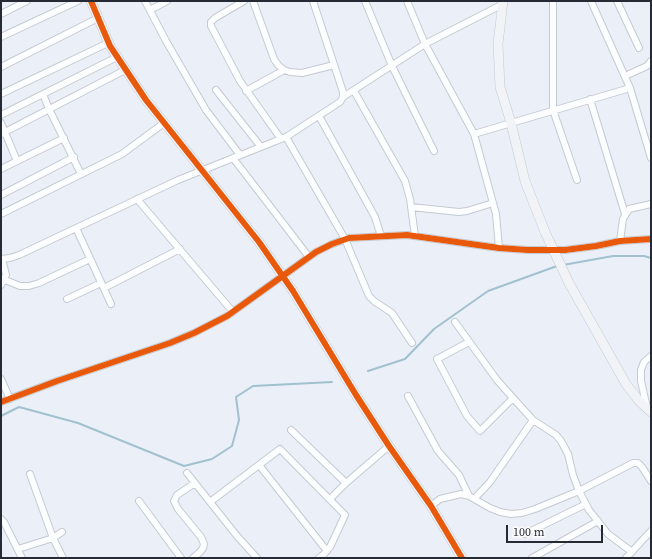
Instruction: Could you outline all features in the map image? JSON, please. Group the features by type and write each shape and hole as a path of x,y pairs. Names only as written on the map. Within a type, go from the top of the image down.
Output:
{"street":[{"path":"1,14 27,1"},
{"path":"1,37 78,1"},
{"path":"91,1 108,43 117,57 146,100 259,242 293,291 356,395 389,446 431,506 462,558"},
{"path":"145,1 206,110 240,155"},
{"path":"150,10 167,1"},
{"path":"244,1 215,18 211,22 217,38 246,91 284,138 345,239 369,296 392,313 412,343"},
{"path":"253,1 274,59 284,70 302,73 334,66"},
{"path":"313,1 344,98"},
{"path":"365,1 392,66 434,151"},
{"path":"407,1 425,44 474,134 496,214 499,248"},
{"path":"553,1 553,110 576,180"},
{"path":"591,1 630,88 651,158"},
{"path":"617,1 639,48"},
{"path":"90,259 39,283 29,286 3,283 6,275 2,259 19,255 178,180 284,138 425,44 503,2"},
{"path":"503,2 498,44 500,88 511,122 525,181 545,232 569,283 626,384 640,402 649,410"},
{"path":"1,67 98,18"},
{"path":"1,94 108,43"},
{"path":"1,115 117,57"},
{"path":"625,76 647,66 651,61"},
{"path":"3,133 126,70"},
{"path":"246,91 284,70"},
{"path":"474,134 630,88"},
{"path":"216,90 261,147"},
{"path":"354,91 405,181 410,199 415,236"},
{"path":"43,94 82,174"},
{"path":"590,99 625,214"},
{"path":"319,116 375,217 381,236"},
{"path":"1,123 3,133 17,161"},
{"path":"1,214 122,154 164,123"},
{"path":"1,169 64,138"},
{"path":"1,195 74,157"},
{"path":"233,158 309,257"},
{"path":"137,199 233,312"},
{"path":"411,207 459,212 493,203"},
{"path":"620,240 623,220 629,209 651,204"},
{"path":"76,228 111,304"},
{"path":"1,402 57,381 176,341 194,333 233,312 309,257 332,244 345,239 407,235 499,248 565,250 596,246 620,240 651,239"},
{"path":"67,299 102,285 180,249"},
{"path":"455,322 496,380 533,420 556,435 561,441 568,454 579,491 586,504 608,534 632,552"},
{"path":"469,342 436,359 467,416 480,431 513,398"},
{"path":"649,410 641,382 641,370 644,362 651,356"},
{"path":"1,378 10,399"},
{"path":"408,396 438,451 458,475 472,497"},
{"path":"472,497 490,482 533,420"},
{"path":"291,430 346,483"},
{"path":"330,499 346,483 389,446"},
{"path":"210,502 280,448 345,514 334,540 327,551 318,558"},
{"path":"431,506 440,499 461,494 472,497 500,512 511,514 522,513 579,491 633,463 638,463 651,481"},
{"path":"259,465 327,551"},
{"path":"187,473 237,536 257,558"},
{"path":"30,474 53,538 63,558"},
{"path":"193,558 200,552 204,544 178,509 174,501 177,495 195,483"},
{"path":"139,501 181,558"},
{"path":"525,534 586,504"},
{"path":"1,519 4,522 22,558"},
{"path":"532,558 598,521"},
{"path":"626,558 651,531"},
{"path":"18,549 53,538 62,532"}],"waterway":[{"path":"563,265 613,256 644,256 651,258"},
{"path":"368,371 405,359 434,329 488,291 557,266"},
{"path":"1,416 19,407 78,423 184,466 212,459 232,446 239,420 236,397 253,386 332,382"}],"cycle path":[{"path":"91,1 110,46 146,100 259,242 293,291 356,395 389,446 431,506 462,558"},
{"path":"1,402 57,381 170,343 194,333 227,316 316,252 349,238 407,235 499,248 528,250 565,250 620,241 651,239"}]}
